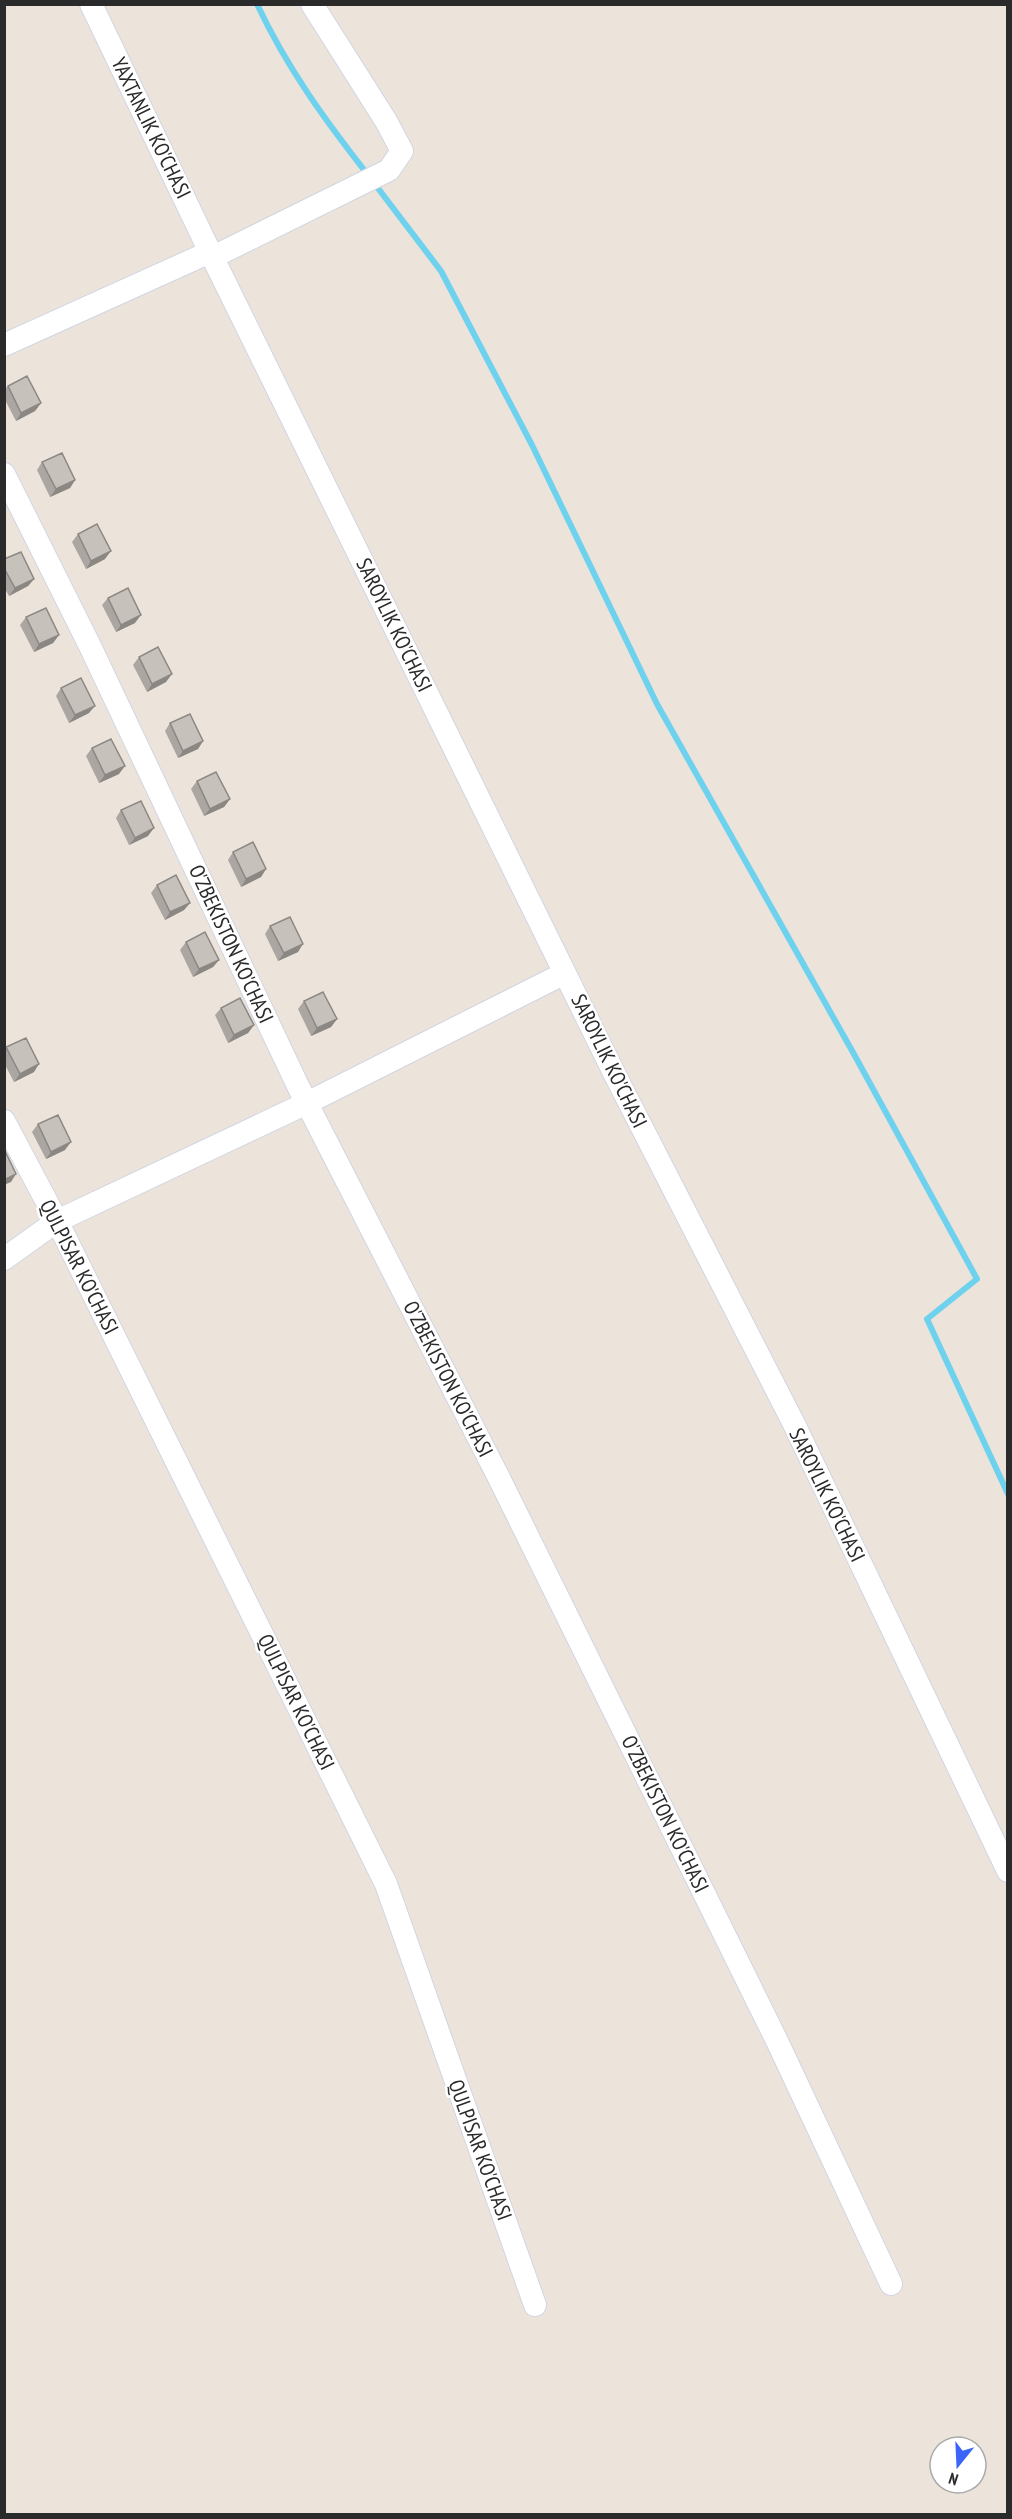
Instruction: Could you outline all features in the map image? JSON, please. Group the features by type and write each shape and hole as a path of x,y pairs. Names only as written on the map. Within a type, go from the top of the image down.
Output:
{"street":[{"name":"YAXTANLIK KO'CHASI","path":"91,4 211,254"},
{"path":"4,345 211,254 389,170 402,151 386,121 312,4"},
{"name":"SAROYLIK KO'CHASI","path":"211,254 565,973 794,1424 1008,1871"},
{"name":"O'ZBEKISTON KO'CHASI","path":"4,474 89,644 307,1103 500,1478 777,2041 891,2284"},
{"path":"4,1259 57,1221 307,1103 565,973"},
{"name":"QULPISAR KO'CHASI","path":"4,1121 57,1221 386,1884 535,2305"}],"building":[{"path":"27,376 41,403 21,413 8,386"},
{"path":"62,453 75,480 56,489 42,462"},
{"path":"97,524 111,551 91,561 78,534"},
{"path":"21,552 34,579 15,588 4,568 4,559"},
{"path":"128,588 141,615 121,625 108,598"},
{"path":"46,608 59,635 39,644 26,617"},
{"path":"158,647 172,674 152,684 139,657"},
{"path":"81,678 95,706 75,715 61,688"},
{"path":"190,714 203,741 183,751 170,723"},
{"path":"111,739 125,766 105,775 92,748"},
{"path":"216,772 230,799 210,809 197,781"},
{"path":"141,801 154,828 135,838 121,810"},
{"path":"253,842 266,869 246,879 233,852"},
{"path":"176,875 190,903 170,912 157,885"},
{"path":"290,917 303,944 284,953 270,926"},
{"path":"205,932 219,960 199,969 186,942"},
{"path":"323,992 337,1019 317,1028 304,1001"},
{"path":"240,998 254,1025 234,1035 221,1008"},
{"path":"26,1038 39,1064 20,1074 6,1047"},
{"path":"58,1115 71,1142 51,1152 38,1124"},
{"path":"4,1149 16,1174 4,1180"}],"waterway":[{"path":"257,4 281,50 308,93 368,175"},
{"path":"374,183 441,271 532,445 657,704 855,1056 977,1279 927,1319 1008,1494"}]}
